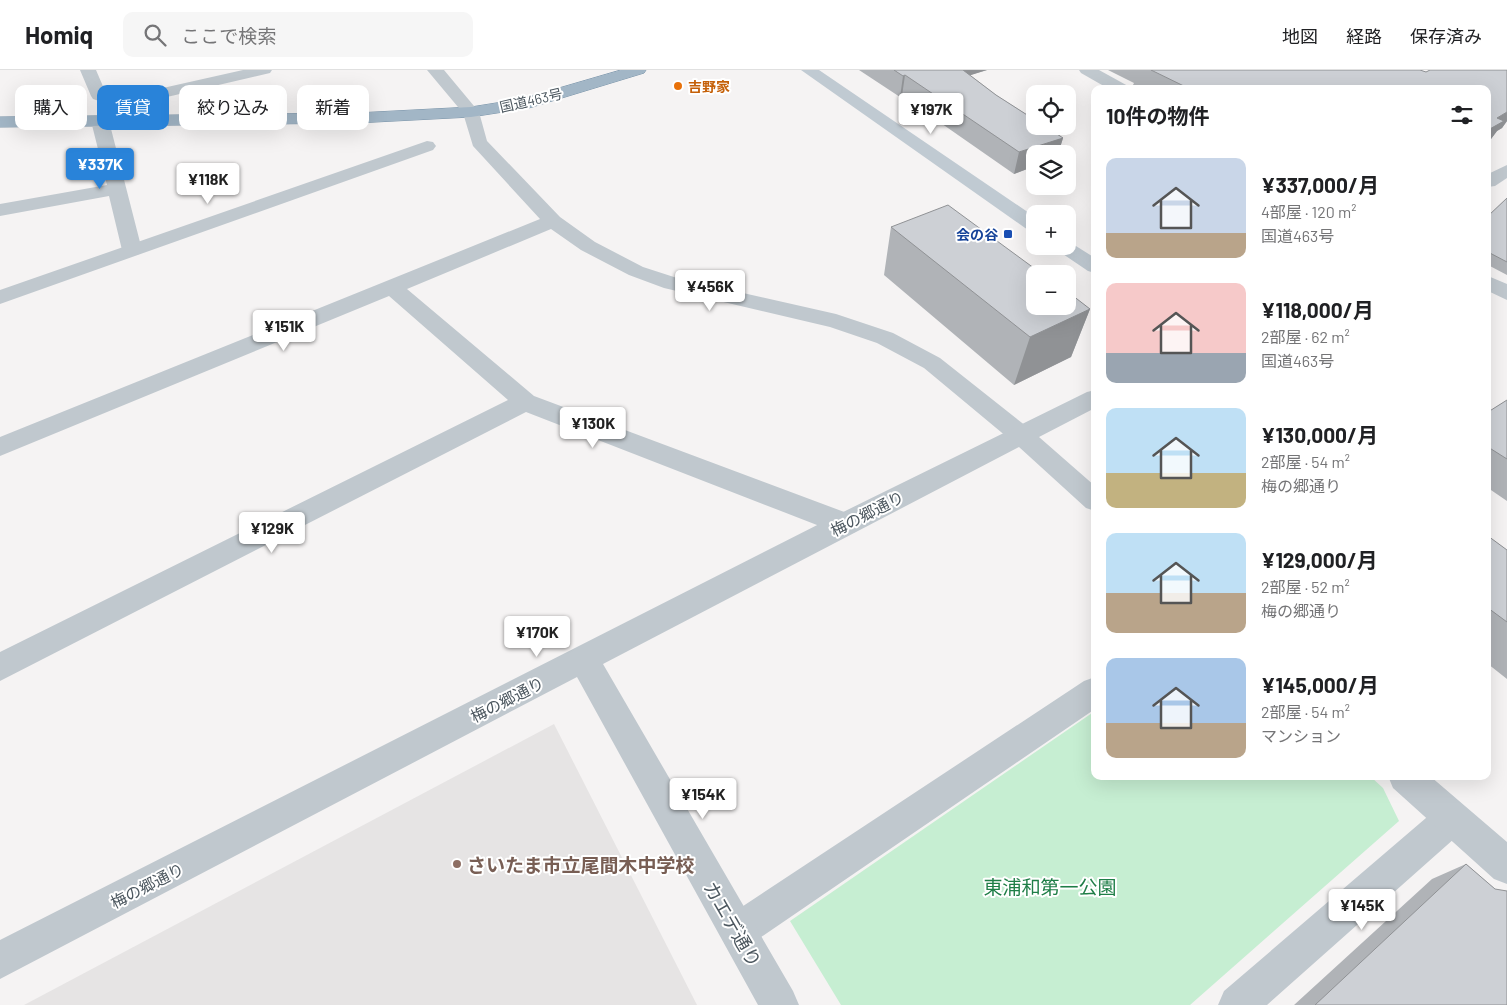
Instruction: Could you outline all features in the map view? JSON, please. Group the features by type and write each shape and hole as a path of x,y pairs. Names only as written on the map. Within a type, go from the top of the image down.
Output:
{"highway":[{"name":"国道463号","path":"169,120 356,118 471,112 523,104 638,70"},
{"name":"国道463号","path":"0,122 97,121"}],"main road":[{"path":"809,70 1026,220"},
{"path":"1076,255 1091,265"}],"street":[{"path":"88,70 98,96 143,96 264,70"},
{"path":"435,70 471,112 479,142 554,222 576,239 607,258 653,277 708,293 836,321 885,338 932,363 1022,436 1091,497"},
{"path":"1087,70 1115,85"},
{"path":"102,130 132,250"},
{"path":"0,297 427,146"},
{"path":"1491,180 1507,170"},
{"path":"0,210 117,189"},
{"path":"0,447 554,222"},
{"path":"1491,284 1507,293"},
{"path":"392,287 525,402 845,524"},
{"name":"梅の郷通り","path":"0,960 845,524 1091,400"},
{"path":"0,667 525,402"},
{"name":"カエデ通り","path":"584,660 779,1005"},
{"path":"738,931 1091,694"},
{"path":"1410,780 1507,866"},
{"path":"1238,1005 1452,818"}],"shaded area":[{"name":"さいたま市立尾間木中学校","path":"554,724 697,1005 24,1005"}],"green space":[{"name":"東浦和第一公園","path":"1091,714 1091,780 1374,780 1383,788 1399,821 1190,1005 841,1005 790,921"}],"building":[{"path":"894,70 963,70 1026,114 1026,135 1058,135 1063,138 1041,145 1026,145 1026,150 1019,152 905,75 903,76"},
{"path":"1151,70 1420,70 1426,72 1430,70 1507,70 1507,112 1497,118 1504,121 1491,128 1491,85 1182,85"},
{"path":"1507,198 1507,262 1491,254 1491,213"},
{"path":"948,205 1030,265 1026,265 1026,315 1076,315 1076,298 1090,309 1030,337 891,227"},
{"path":"1507,400 1507,459 1491,449 1491,410"},
{"path":"1491,538 1507,550 1507,622 1491,610"},
{"path":"1466,864 1495,889 1507,891 1507,1005 1315,1005"}],"place":[{"name":"吉野家","path":"678,86"},
{"name":"会の谷","path":"1008,234"},
{"name":"さいたま市立尾間木中学校","path":"457,864"}]}
